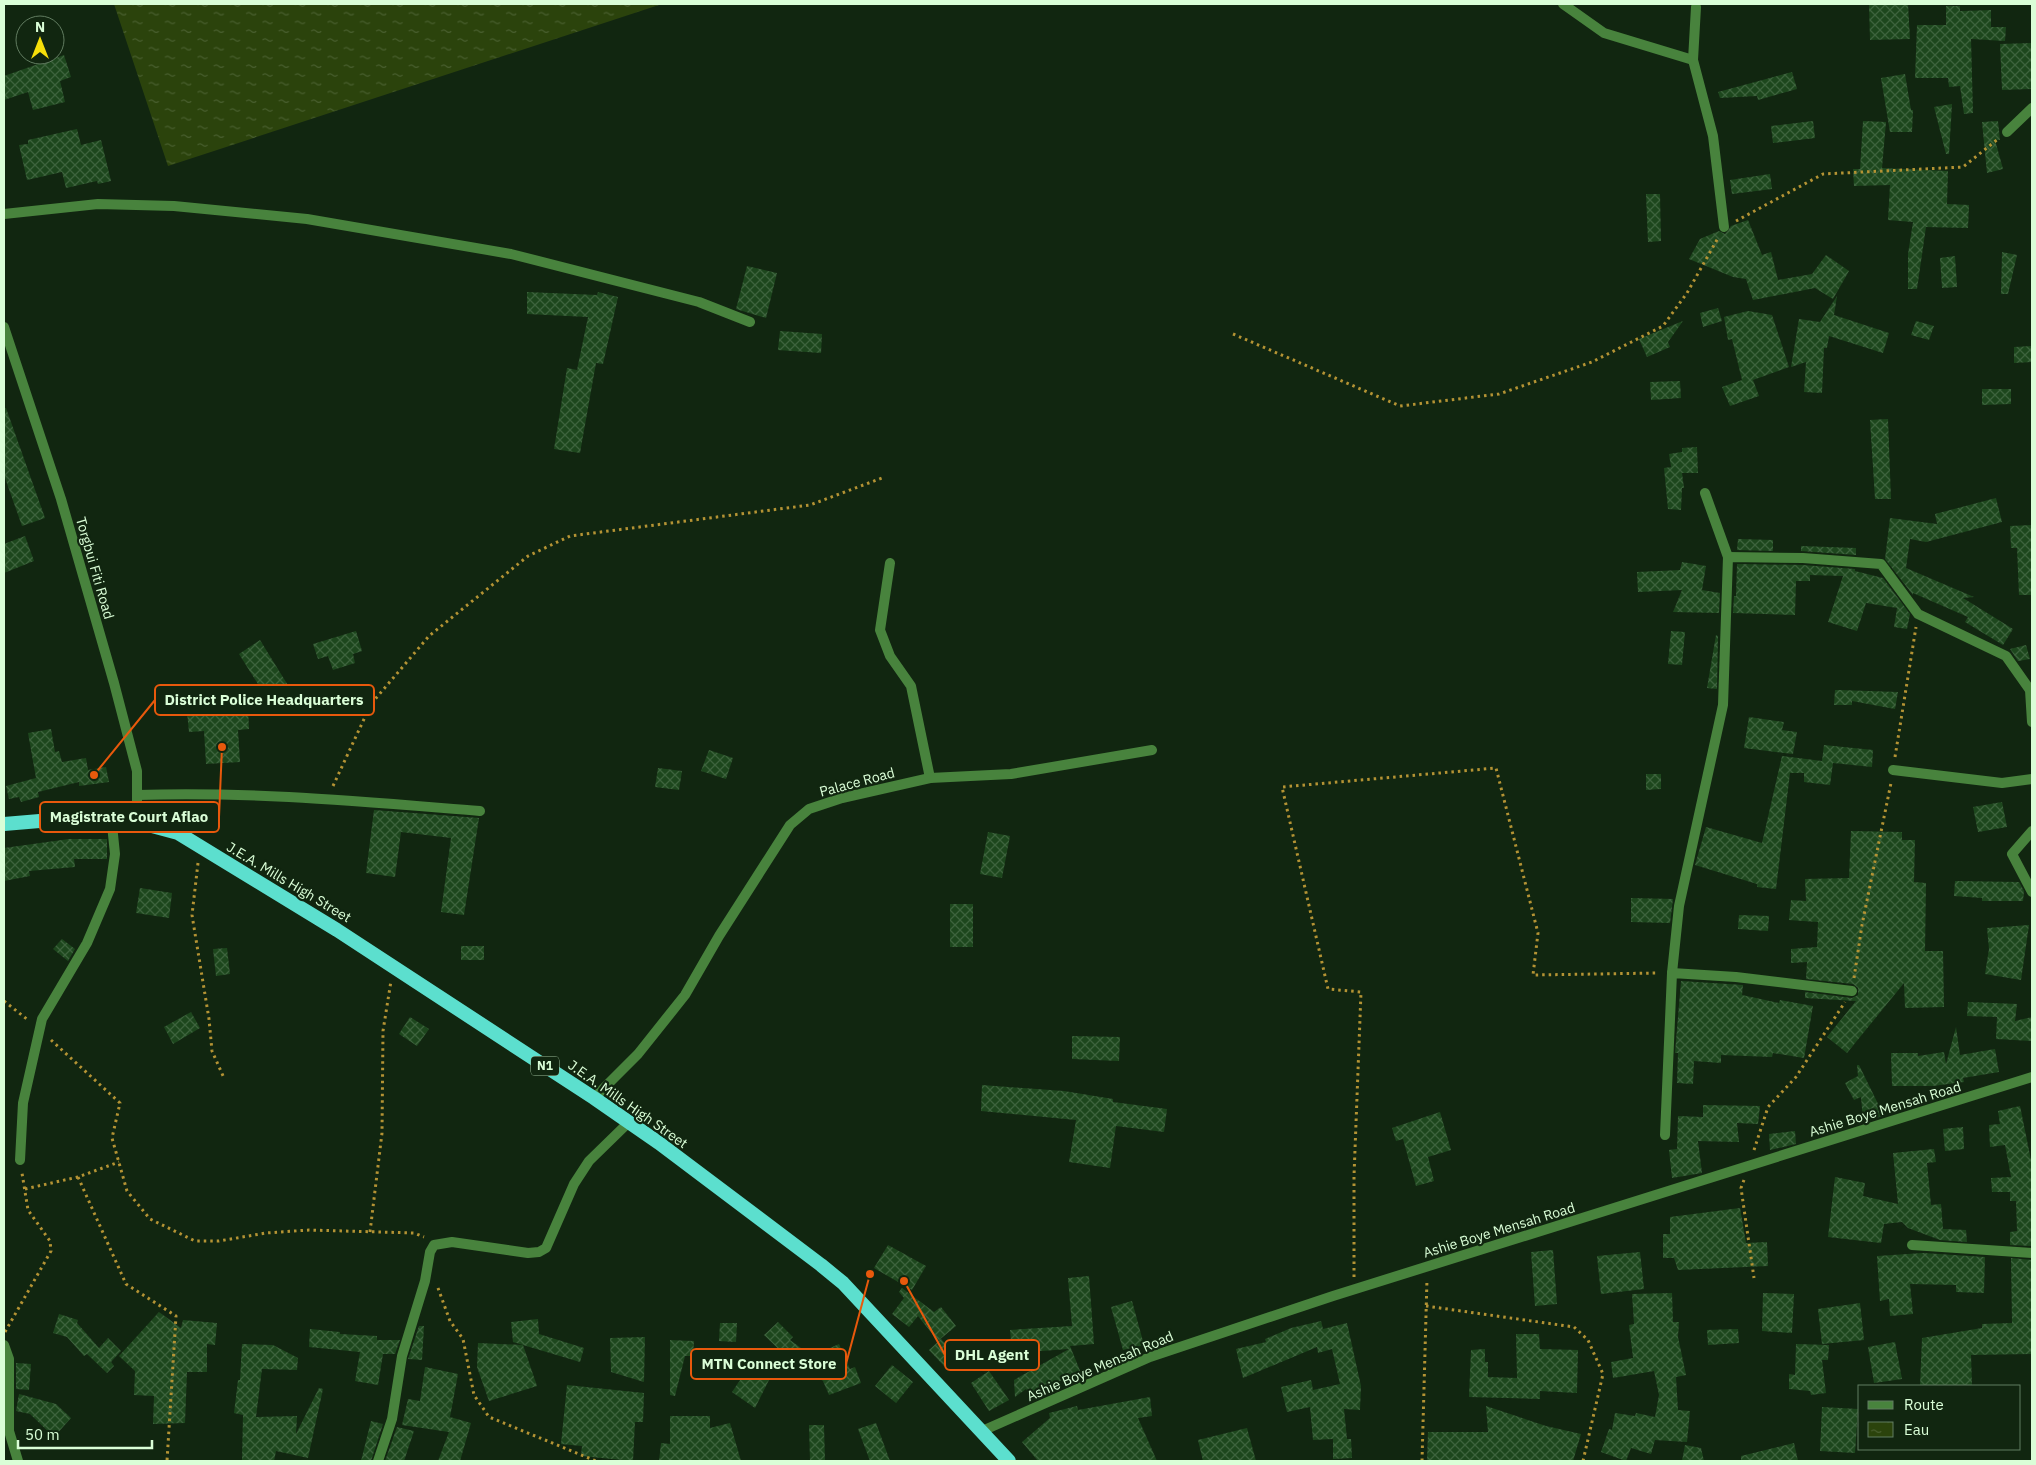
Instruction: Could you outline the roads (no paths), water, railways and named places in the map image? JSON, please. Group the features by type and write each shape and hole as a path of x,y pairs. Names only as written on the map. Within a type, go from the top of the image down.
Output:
{"highway":[{"name":"J.E.A. Mills High Street","path":"4,824 110,815 178,833 337,930 629,1122 843,1283 1009,1461"}],"street":[{"path":"1563,4 1604,33 1693,60"},
{"path":"1696,7 1693,60 1713,136 1724,227"},
{"path":"2007,132 2032,108"},
{"path":"4,214 98,204 174,206 308,219 511,254 698,302 750,322"},
{"name":"Torgbui Fiti Road","path":"4,327 61,499 114,682 137,771 134,820"},
{"path":"1665,1135 1672,973 1680,906 1723,705 1728,557 1705,493"},
{"path":"1728,557 1803,558 1881,564 1918,614 2006,656 2031,690 2032,722"},
{"path":"890,563 880,630 890,656 911,686 930,778"},
{"name":"Palace Road","path":"594,1098 638,1054 685,995 719,936 790,825 809,809 842,798 930,778 1011,774 1152,750"},
{"path":"1893,770 2002,783 2032,779"},
{"path":"137,794 173,793 327,799 480,811"},
{"path":"20,1160 23,1103 42,1019 87,943 110,889 115,854 110,815"},
{"path":"2032,830 2012,854 2032,892"},
{"path":"1672,973 1736,977 1852,991"},
{"name":"Ashie Boye Mensah Road","path":"982,1431 1150,1357 1427,1266 2032,1077"},
{"path":"378,1461 392,1419 402,1356 425,1281 430,1252 434,1245 452,1242 528,1253 539,1252 546,1248 574,1184 588,1161 629,1122"},
{"path":"1912,1245 2032,1253"},
{"path":"4,1345 9,1359 8,1431 18,1461"}],"water":[{"path":"114,4 662,4 168,166"}],"place":[{"name":"Magistrate Court Aflao","path":"222,747"},
{"name":"District Police Headquarters","path":"94,775"},
{"name":"MTN Connect Store","path":"870,1274"},
{"name":"DHL Agent","path":"904,1281"}]}
